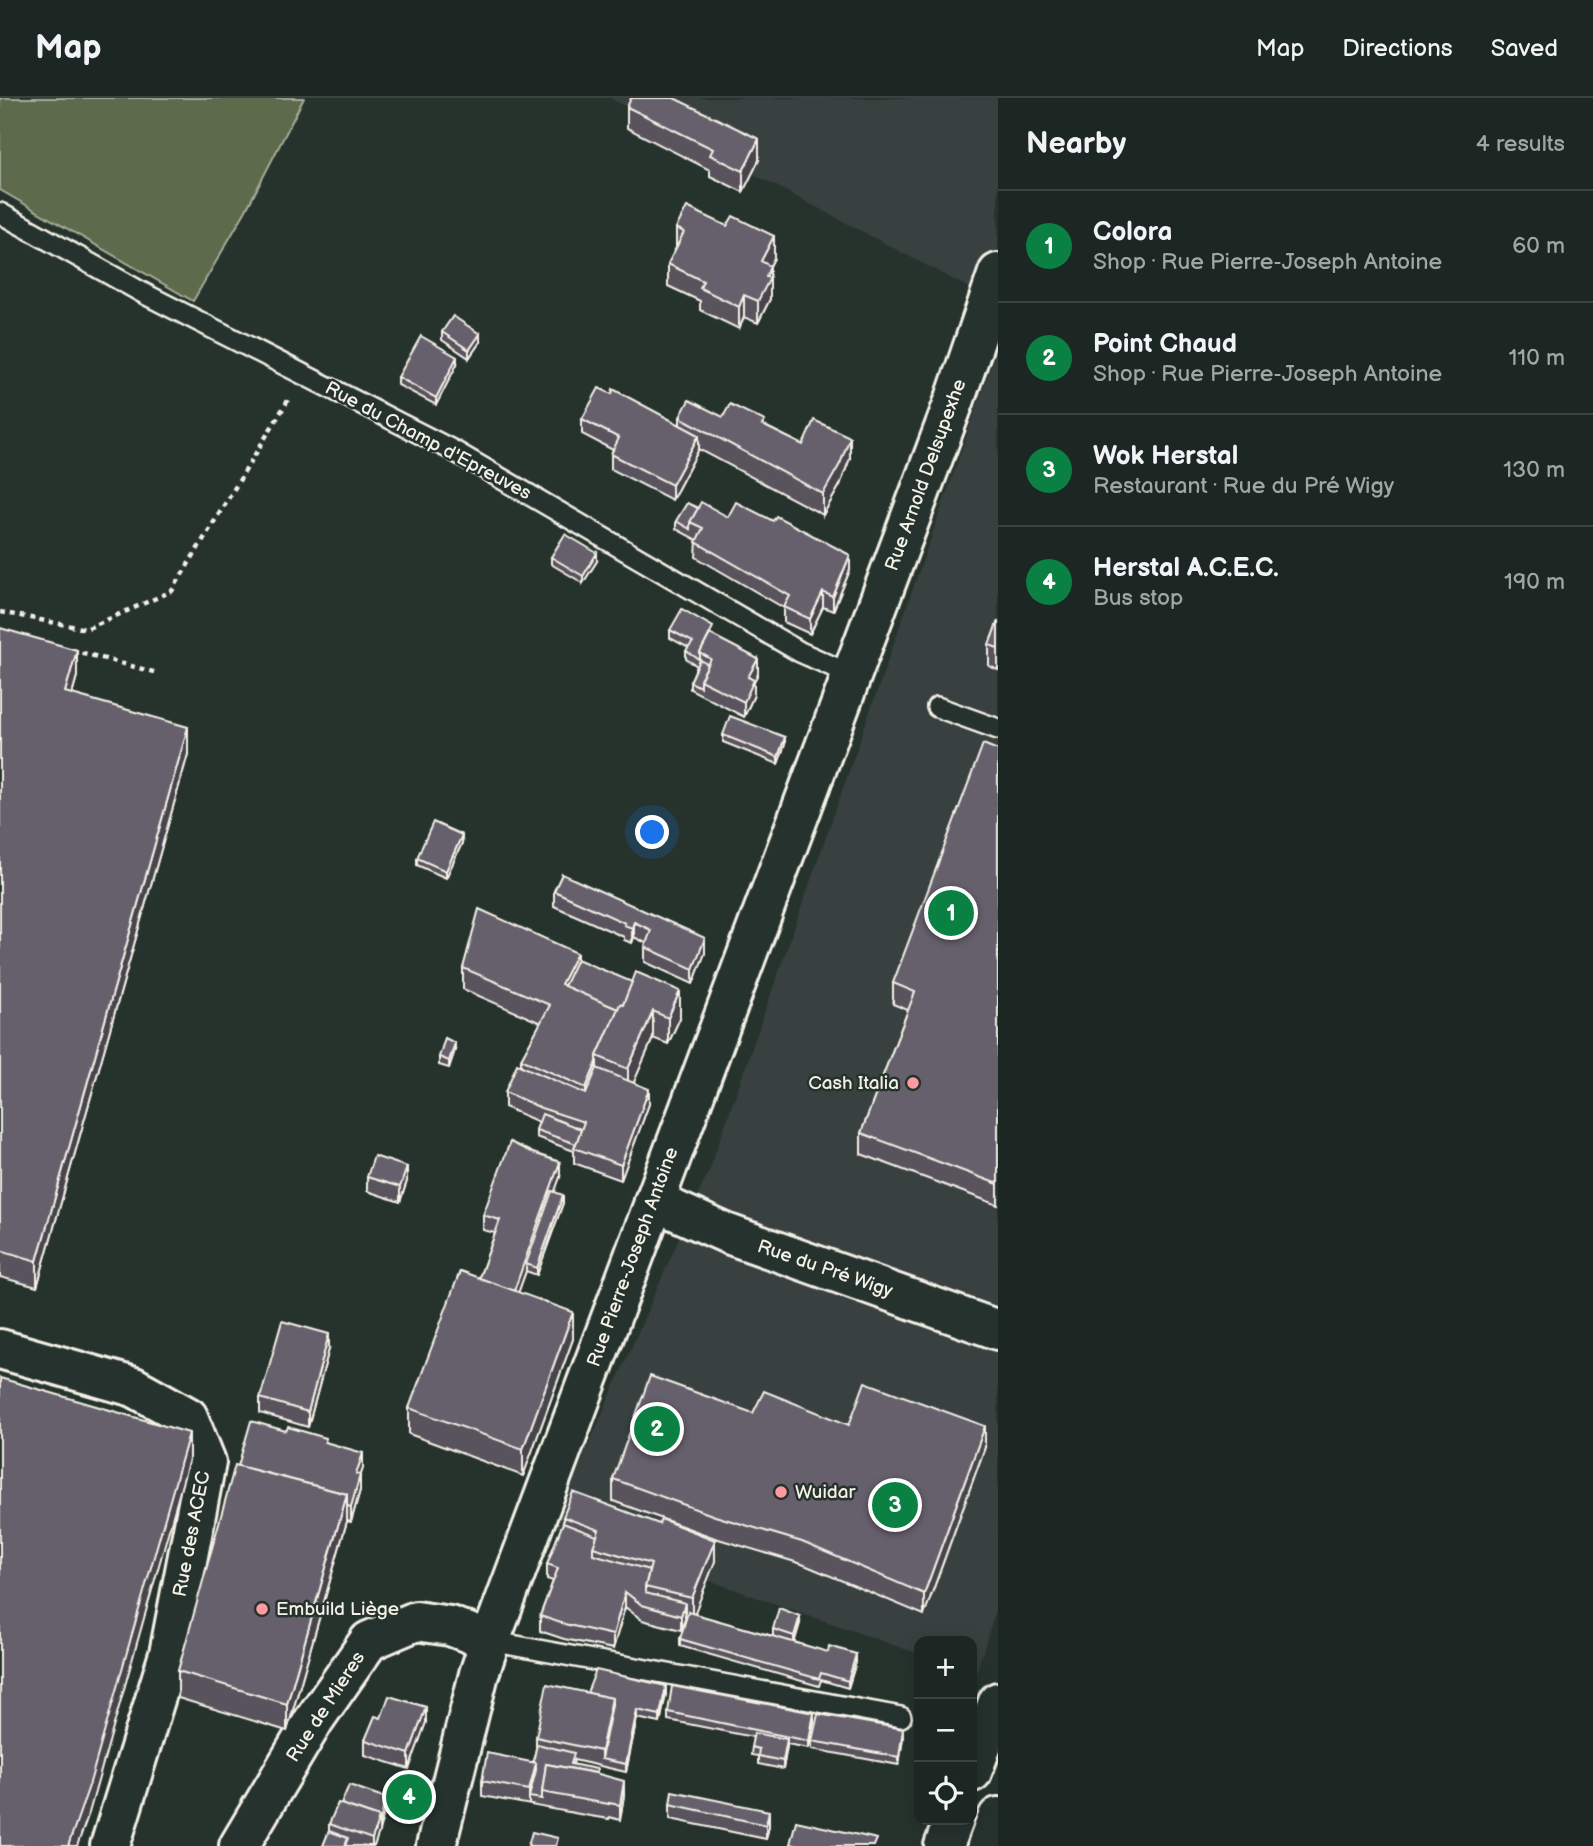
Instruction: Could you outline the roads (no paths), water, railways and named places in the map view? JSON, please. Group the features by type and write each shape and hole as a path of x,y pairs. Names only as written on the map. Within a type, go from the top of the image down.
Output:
{"street":[{"name":"Rue Arnold Delsupexhe","path":"852,675 955,399 998,273"},
{"name":"Rue Pierre-Joseph Antoine","path":"436,1846 490,1641 852,675"},
{"name":"Rue du Pré Wigy","path":"653,1201 728,1234 998,1330"},
{"name":"Rue des ACEC","path":"0,1349 134,1387 145,1393 188,1417 206,1462 169,1654 110,1846"},
{"name":"Rue de Mieres","path":"239,1846 314,1720 369,1641 416,1622 450,1626 490,1641"},
{"path":"976,1762 998,1702"},
{"path":"987,1846 998,1817"},
{"path":"944,1846 952,1825"}],"lane":[{"name":"Rue du Champ d'Epreuves","path":"0,213 143,293 454,451 800,652 852,675"},
{"path":"937,707 998,729"},
{"path":"490,1641 901,1717"}],"place":[{"name":"Colora","path":"951,913"},
{"name":"Cash Italia","path":"913,1083"},
{"name":"Point Chaud","path":"657,1429"},
{"name":"Wuidar","path":"781,1492"},
{"name":"Wok Herstal","path":"895,1505"},
{"name":"Embuild Liège","path":"262,1609"},
{"name":"Herstal A.C.E.C.","path":"409,1797"}]}
